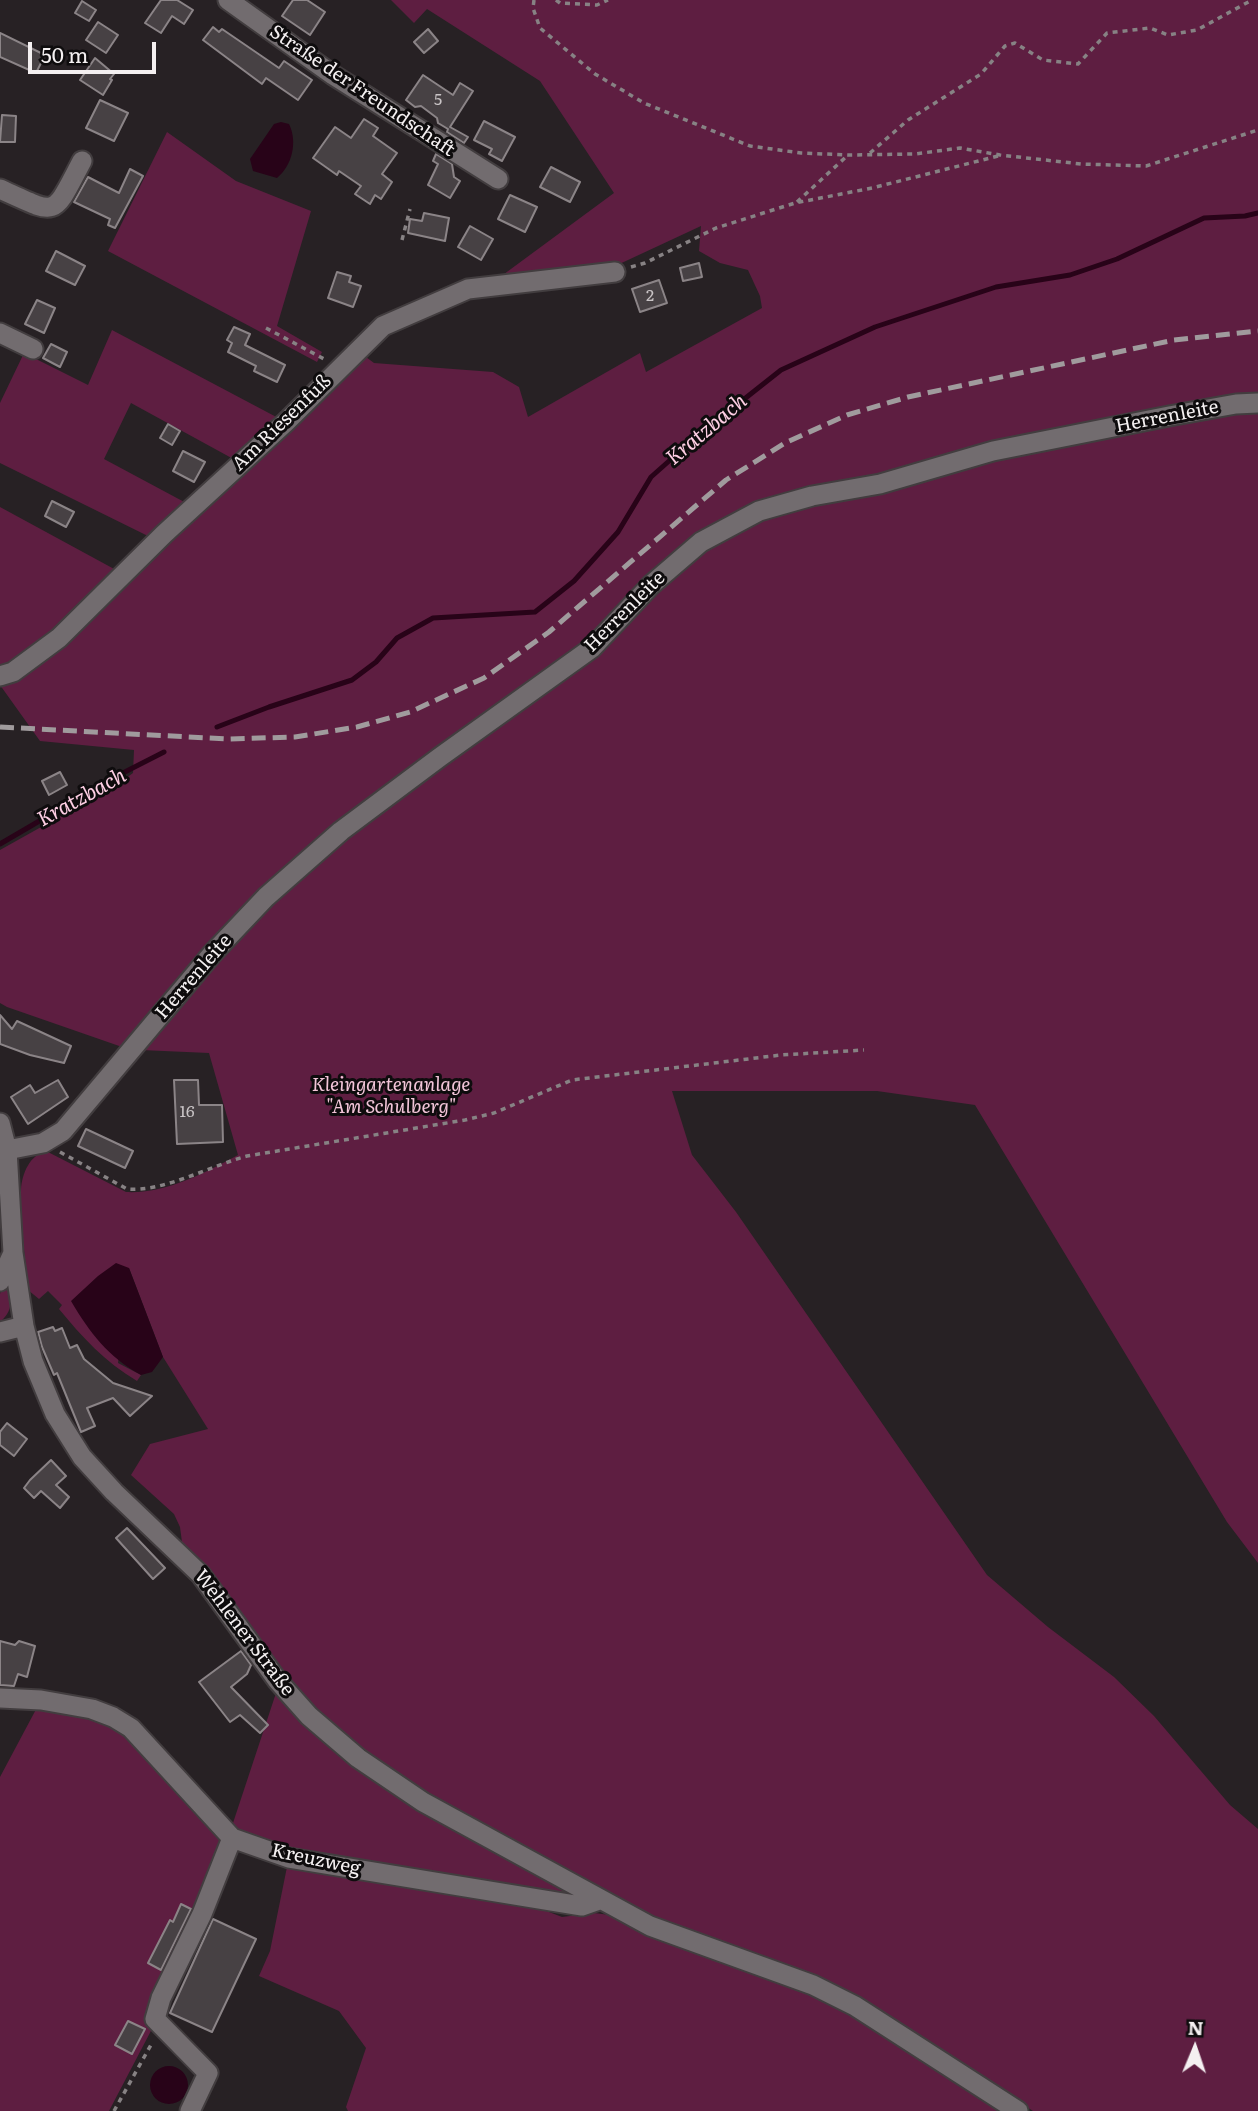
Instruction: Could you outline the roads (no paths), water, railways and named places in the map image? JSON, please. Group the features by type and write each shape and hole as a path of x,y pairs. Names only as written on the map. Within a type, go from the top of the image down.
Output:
{"street":[{"name":"Straße der Freundschaft","path":"228,0 333,75 498,179"},
{"path":"0,189 41,208 53,207 60,202 82,160"},
{"name":"Am Riesenfuß","path":"0,676 13,672 59,638 383,326 468,289 615,272"},
{"path":"0,333 33,349"},
{"name":"Herrenleite","path":"7,1150 43,1143 63,1132 212,954 265,897 341,831 592,648 651,585 701,542 759,511 812,496 880,484 993,451 1169,416 1258,403"},
{"name":"Wehlener Straße","path":"0,1123 7,1150 13,1253 24,1326 33,1361 54,1414 82,1457 114,1492 201,1575 277,1680 309,1716 358,1758 423,1802 650,1926 813,1985 856,2006 1018,2111"},
{"path":"0,1281 13,1253"},
{"path":"0,1332 24,1326"},
{"name":"Kreuzweg","path":"0,1698 41,1700 92,1709 113,1717 131,1728 232,1838 289,1858 582,1906 599,1900"},
{"path":"190,2111 208,2073 155,2019 161,1998 202,1914 232,1838"}],"waterway":[{"name":"Kratzbach","path":"217,727 352,680 376,662 397,638 433,618 535,612 574,581 618,532 651,477 695,438 781,370 875,327 996,287 1070,275 1117,259 1204,218 1258,213"},
{"name":"Kratzbach","path":"0,844 113,778 164,752"}],"railway":[{"path":"0,727 227,739 295,737 357,727 410,712 484,678 549,632 726,480 785,443 847,415 908,397 1174,340 1258,331"}],"park label":[{"name":"Kleingartenanlage \"Am Schulberg\"","path":"391,1096"}]}
